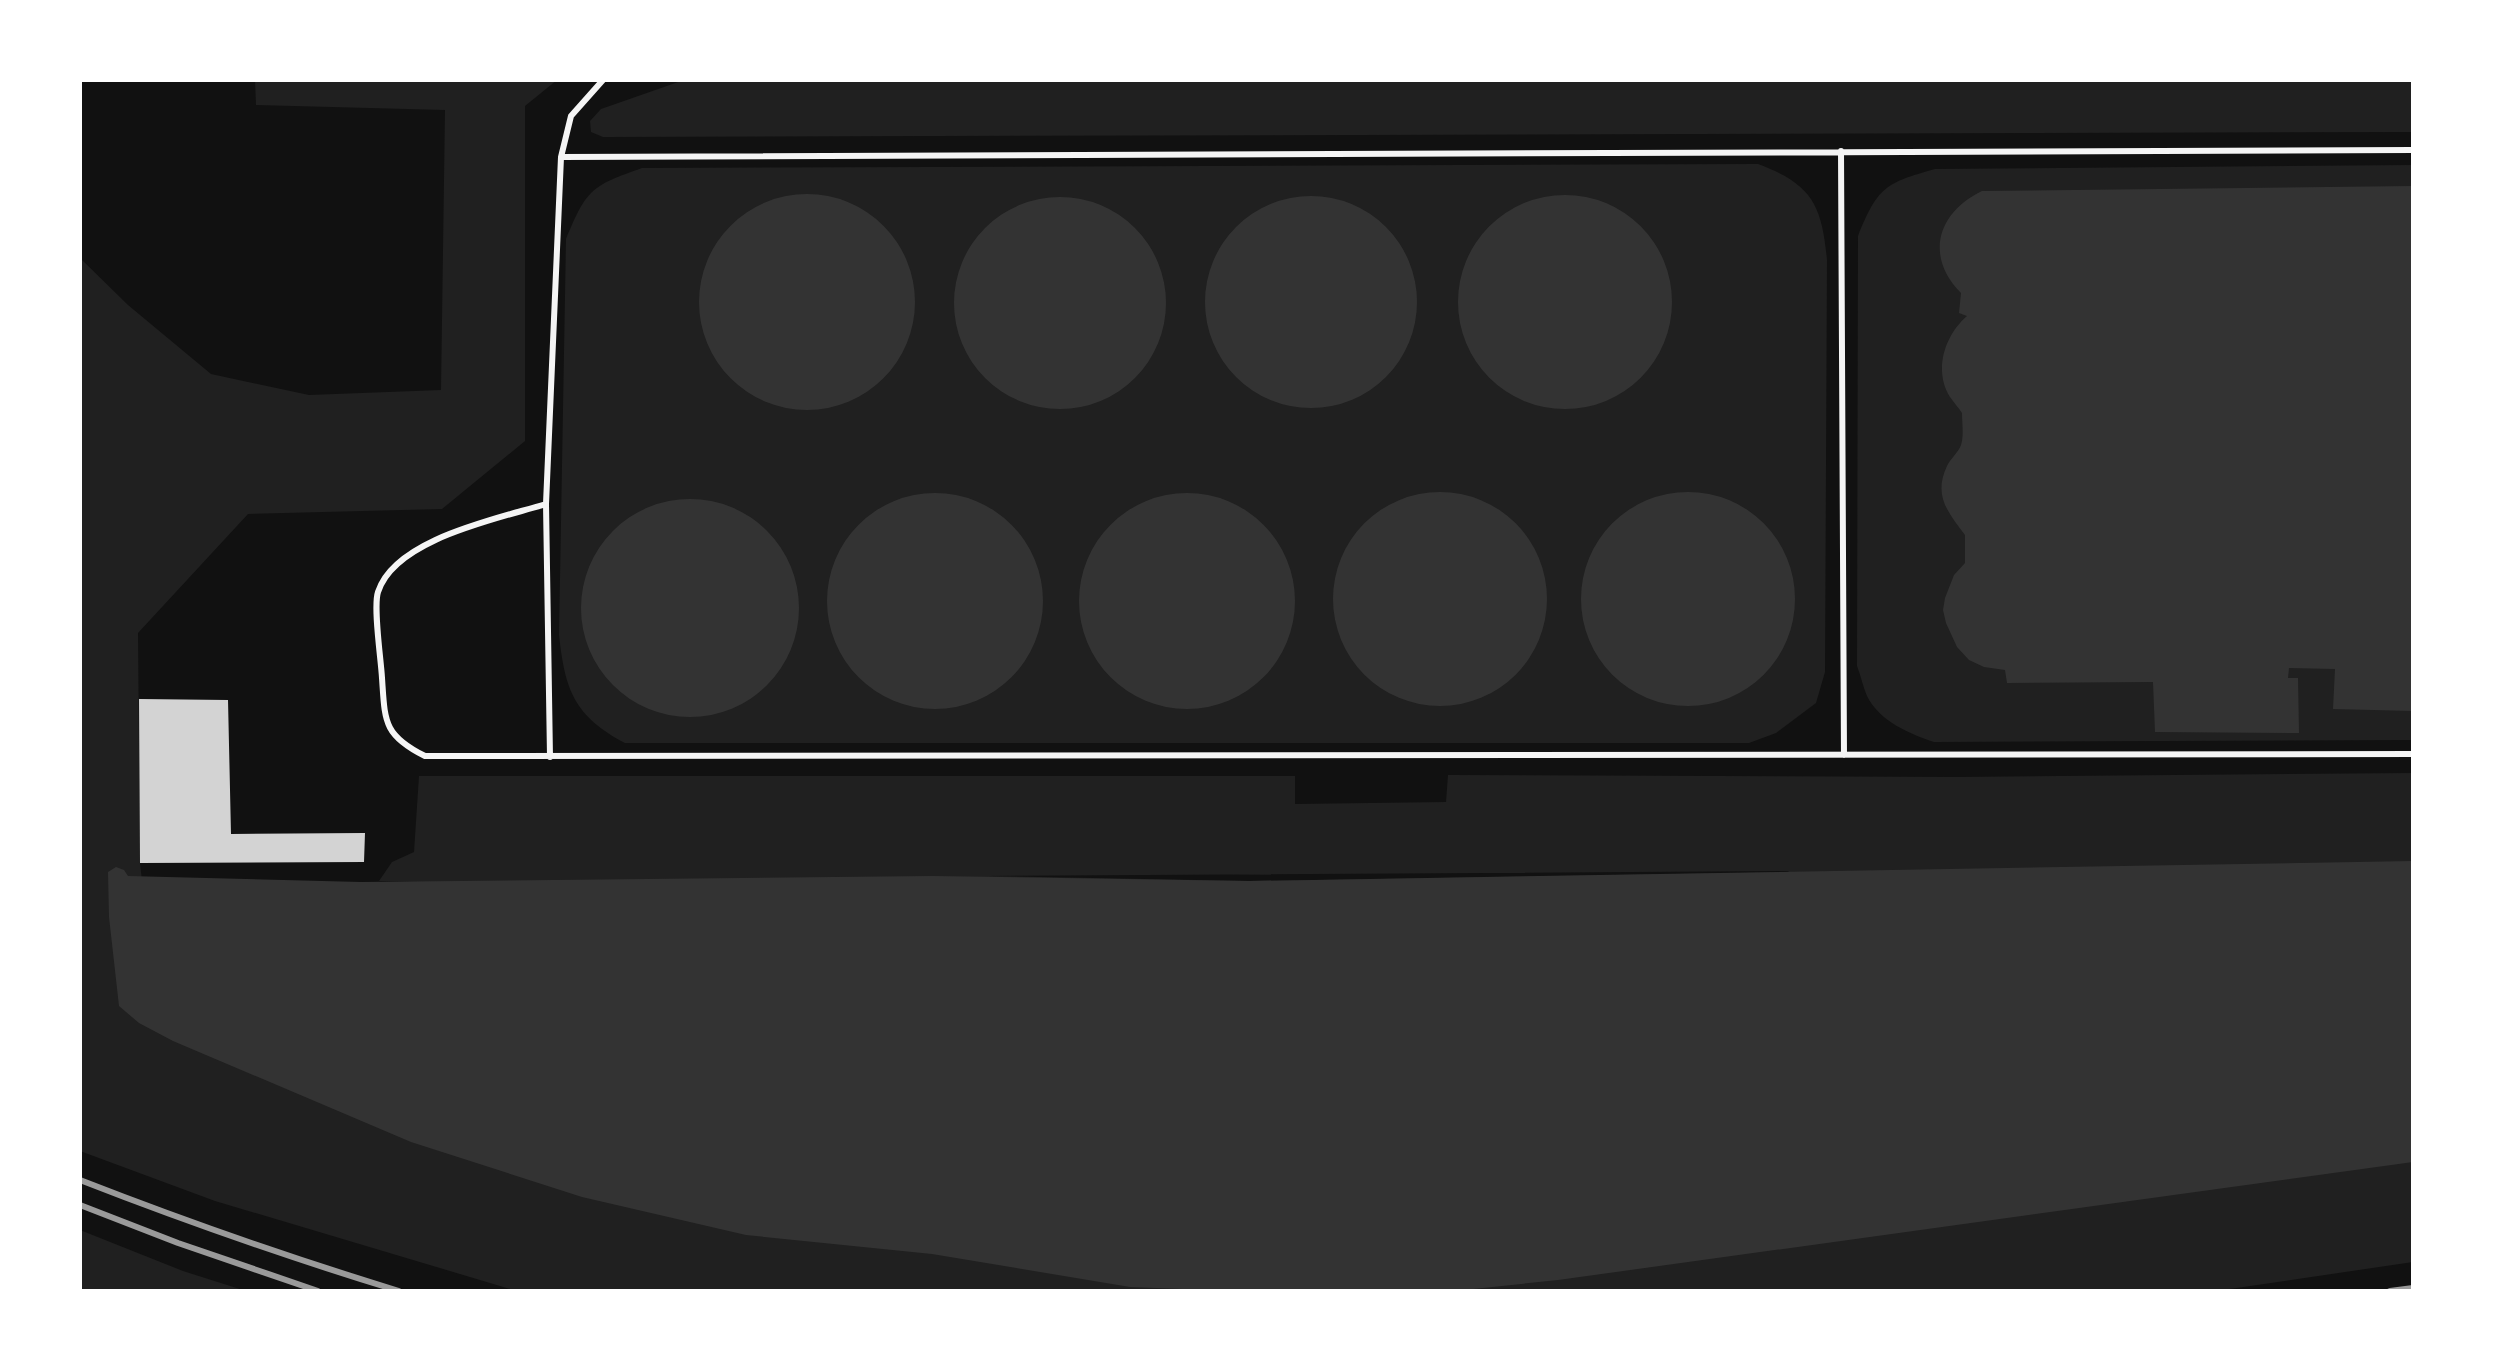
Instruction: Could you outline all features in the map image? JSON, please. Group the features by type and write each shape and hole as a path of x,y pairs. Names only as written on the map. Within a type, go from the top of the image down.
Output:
{"lane":[{"path":"550,757 546,504 561,157 571,116 603,80"},
{"path":"561,157 2413,150"},
{"path":"1841,151 1844,755"},
{"path":"546,504 424,544 389,569 377,594 384,719 401,745 425,756 550,757 2413,754"}],"shaded area":[{"path":"255,80 557,80 525,106 525,441 442,509 248,514 138,633 140,863 154,988 2413,1130 2413,1262 2216,1291 517,1291 215,1201 80,1151 80,258 128,305 211,374 309,395 441,390 445,110 256,105"},
{"path":"684,80 2413,80 2413,132 603,137 591,132 590,121 601,109"},
{"path":"1758,164 1791,180 1811,199 1822,225 1827,260 1825,672 1816,703 1776,733 1749,743 625,743 594,722 575,700 565,671 559,635 566,239 586,199 601,185 612,180 642,168"},
{"path":"2413,165 2413,740 1934,742 1905,731 1879,713 1867,696 1857,666 1858,236 1871,207 1885,189 1905,178 1935,169"},
{"path":"2413,186 2413,711 2333,709 2335,669 2289,668 2288,678 2298,678 2299,733 2155,732 2153,682 2007,683 2005,670 1984,667 1969,660 1957,647 1943,610 1954,575 1965,563 1965,535 1948,511 1942,495 1943,477 1961,445 1963,433 1962,413 1950,397 1942,376 1947,343 1967,316 1959,313 1961,293 1949,279 1940,250 1946,223 1955,211 1982,191"},
{"path":"807,194 848,202 867,212 883,226 897,242 907,261 915,302 907,343 897,362 883,378 867,392 848,402 807,410 766,402 747,392 731,378 717,362 707,343 699,302 707,261 717,242 731,226 747,212 766,202"},
{"path":"1565,195 1606,203 1640,227 1664,261 1672,302 1664,343 1640,377 1606,401 1565,409 1524,401 1490,377 1466,343 1458,302 1466,261 1490,227 1524,203"},
{"path":"1311,196 1352,204 1386,227 1409,261 1417,302 1409,343 1386,377 1352,400 1311,408 1270,400 1236,377 1213,343 1205,302 1213,261 1236,227 1270,204"},
{"path":"1060,197 1101,205 1135,228 1158,262 1166,303 1158,344 1135,378 1101,401 1060,409 1019,401 985,378 962,344 954,303 962,262 985,228 1019,205"},
{"path":"1440,492 1481,500 1516,523 1539,558 1547,599 1539,640 1516,675 1481,698 1440,706 1399,698 1364,675 1341,640 1333,599 1341,558 1364,523 1399,500"},
{"path":"1688,492 1729,500 1764,523 1787,558 1795,599 1787,640 1764,675 1729,698 1688,706 1647,698 1612,675 1589,640 1581,599 1589,558 1612,523 1647,500"},
{"path":"935,493 976,501 995,511 1011,525 1025,541 1035,560 1043,601 1035,642 1025,661 1011,677 995,691 976,701 935,709 894,701 875,691 859,677 845,661 835,642 827,601 835,560 845,541 859,525 875,511 894,501"},
{"path":"1187,493 1228,501 1264,524 1287,560 1295,601 1287,642 1264,678 1228,701 1187,709 1146,701 1110,678 1087,642 1079,601 1087,560 1110,524 1146,501"},
{"path":"690,499 732,507 751,517 767,531 781,547 791,566 799,608 791,650 781,669 767,685 751,699 732,709 690,717 648,709 629,699 613,685 599,669 589,650 581,608 589,566 599,547 613,531 629,517 648,507"},
{"path":"2413,773 2413,929 379,881 392,862 414,852 419,776 1295,776 1295,804 1446,802 1448,775 1957,777","holes":["1789,872 1249,881 987,876"]},
{"path":"2413,861 2413,1162 1558,1280 1454,1291 1234,1291 1130,1287 932,1254 746,1235 582,1197 411,1142 173,1041 139,1023 119,1006 109,917 108,872 116,867 128,876 361,882 932,876 1249,881"},
{"path":"80,1230 183,1271 246,1291 80,1291"}],"building":[{"path":"139,699 228,700 231,834 365,833 364,862 140,863"}],"railway":[{"path":"80,1180 318,1266 399,1291"},
{"path":"80,1205 178,1243 318,1291"},
{"path":"2390,1291 2413,1288"}]}
